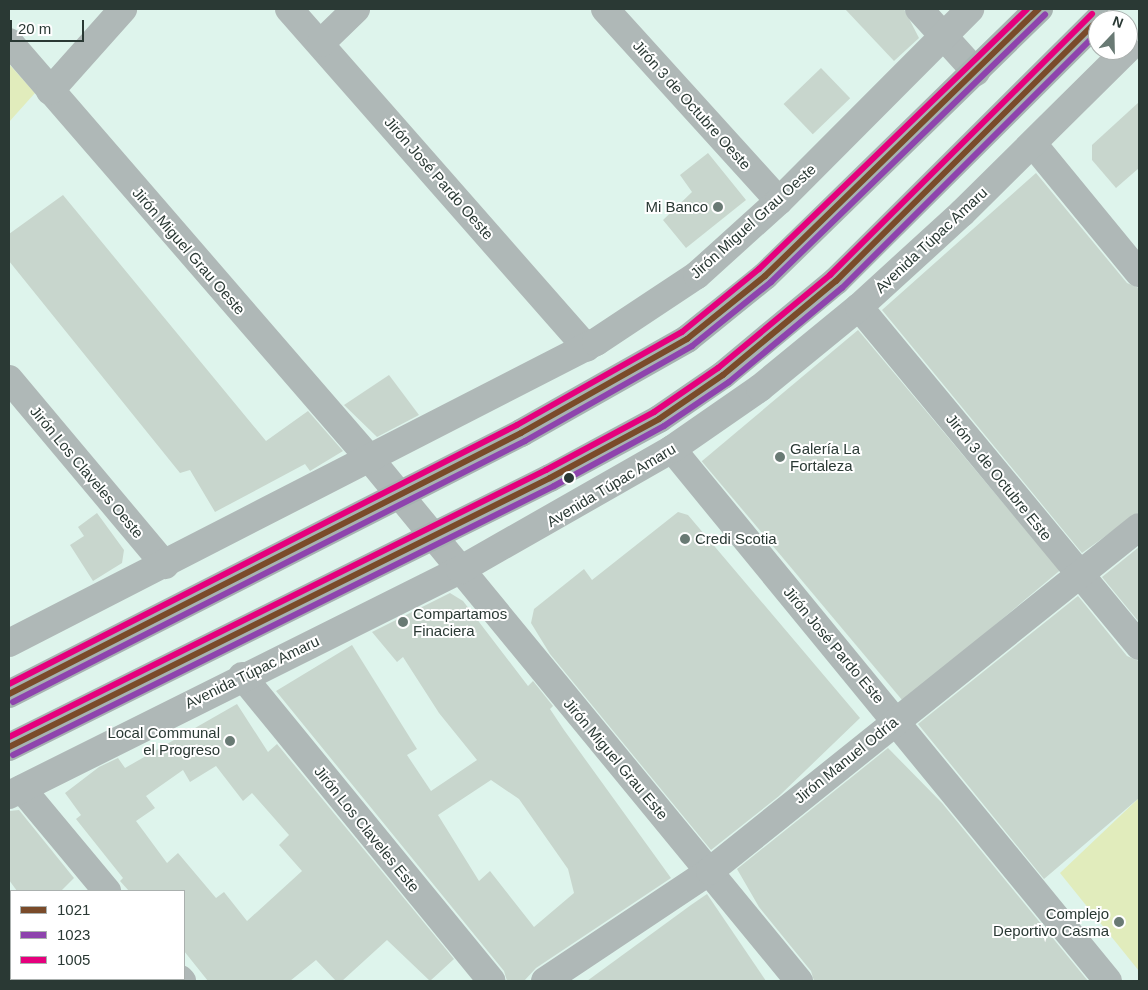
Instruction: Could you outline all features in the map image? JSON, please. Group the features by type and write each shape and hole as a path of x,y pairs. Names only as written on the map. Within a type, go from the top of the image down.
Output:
{"highway":[{"path":"9,694 582,400 687,339 765,276 1039,9"},
{"path":"9,747 432,537 660,418 723,375 836,281 1088,30"}],"street":[{"path":"50,91 123,9"},
{"path":"322,43 356,9"},
{"name":"Jirón 3 de Octubre Oeste","path":"605,9 780,201"},
{"path":"919,9 976,72"},
{"name":"Jirón Miguel Grau Oeste","path":"9,643 587,348 697,275 780,201 970,9"},
{"name":"Jirón José Pardo Oeste","path":"295,11 587,348"},
{"name":"Jirón Miguel Grau Oeste","path":"9,42 370,459 432,537"},
{"name":"Avenida Túpac Amaru","path":"15,792 242,676 460,570 672,449 760,388 859,307 1033,144 1118,60"},
{"path":"1033,144 1139,273"},
{"name":"Jirón 3 de Octubre Este","path":"859,307 1080,577 1139,646"},
{"name":"Jirón Los Claveles Oeste","path":"9,379 165,565"},
{"name":"Jirón José Pardo Este","path":"672,449 896,719 1108,981"},
{"name":"Jirón Manuel Odría","path":"545,981 710,871 896,719 1080,577 1139,527"},
{"name":"Jirón Miguel Grau Este","path":"432,537 799,981"},
{"name":"Jirón Los Claveles Este","path":"242,676 492,981"},
{"path":"15,792 106,890"}],"green space":[{"path":"9,64 35,93 9,122"},
{"name":"Complejo Deportivo Casma","path":"1139,798 1139,971 1060,873"}],"building":[{"path":"845,9 904,9 919,38 894,61"},
{"path":"821,68 850,98 813,134 784,104"},
{"path":"1139,102 1139,168 1116,188 1092,160 1092,145"},
{"path":"708,153 746,200 686,248 663,220 692,192 680,175"},
{"path":"1036,173 1127,283 1139,288 1139,512 1082,553 882,310"},
{"path":"63,195 266,441 308,411 343,451 310,471 305,464 215,512 190,470 180,473 9,261 9,234"},
{"path":"858,330 1060,571 904,702 702,461"},
{"path":"389,375 419,415 377,437 344,405"},
{"path":"678,512 688,515 860,718 779,796 711,850 550,654 531,623 534,609 584,569 592,580"},
{"path":"97,513 124,550 122,563 93,581 70,545 84,536 78,527"},
{"path":"1139,547 1139,622 1102,577"},
{"path":"450,593 463,601 528,686 533,681 553,706 550,709 564,730 671,878 536,968 524,981 507,981 504,971 276,691 352,645 417,749 407,755 431,791 477,760 439,713 403,657 397,662 372,632","holes":["491,780 519,799 568,869 574,893 534,927 490,871 479,881 438,815"]},
{"path":"1078,596 1127,656 1139,661 1139,798 1044,879 918,724"},
{"path":"237,704 268,752 277,744 454,959 430,981 387,940 342,981 336,981 316,960 290,981 208,981 185,952 185,890 128,890 120,881 123,878 76,819 81,815 65,793 99,767 118,758 125,768","holes":["216,766 243,801 252,793 289,835 279,845 302,871 247,921 224,892 216,898 178,853 167,863 136,821 155,808 146,796 183,770 190,782"]},
{"path":"888,748 942,803 1088,981 814,981 811,971 759,907 737,869"},
{"path":"19,810 74,878 62,890 16,890 9,880 9,811"},
{"path":"707,894 766,981 587,981 691,905"}],"transit line":[{"name":"1005","path":"9,684 517,425 682,332 759,269 1027,9"},
{"name":"1021","path":"9,694 521,433 687,339 765,276 1039,9"},
{"name":"1023","path":"13,702 525,441 692,346 771,282 1045,15"},
{"name":"1005","path":"9,737 546,470 654,412 718,368 830,275 1088,18"},
{"name":"1021","path":"9,747 550,478 659,419 723,375 836,281 1088,30"},
{"name":"1023","path":"13,755 554,486 664,426 729,382 842,288 1088,42"}],"place":[{"name":"Mi Banco","path":"718,207"},
{"name":"Galería La Fortaleza","path":"780,457"},
{"name":"Credi Scotia","path":"685,539"},
{"name":"Compartamos Finaciera","path":"403,622"},
{"name":"Local Communal el Progreso","path":"230,741"},
{"name":"Complejo Deportivo Casma","path":"1119,922"}]}
